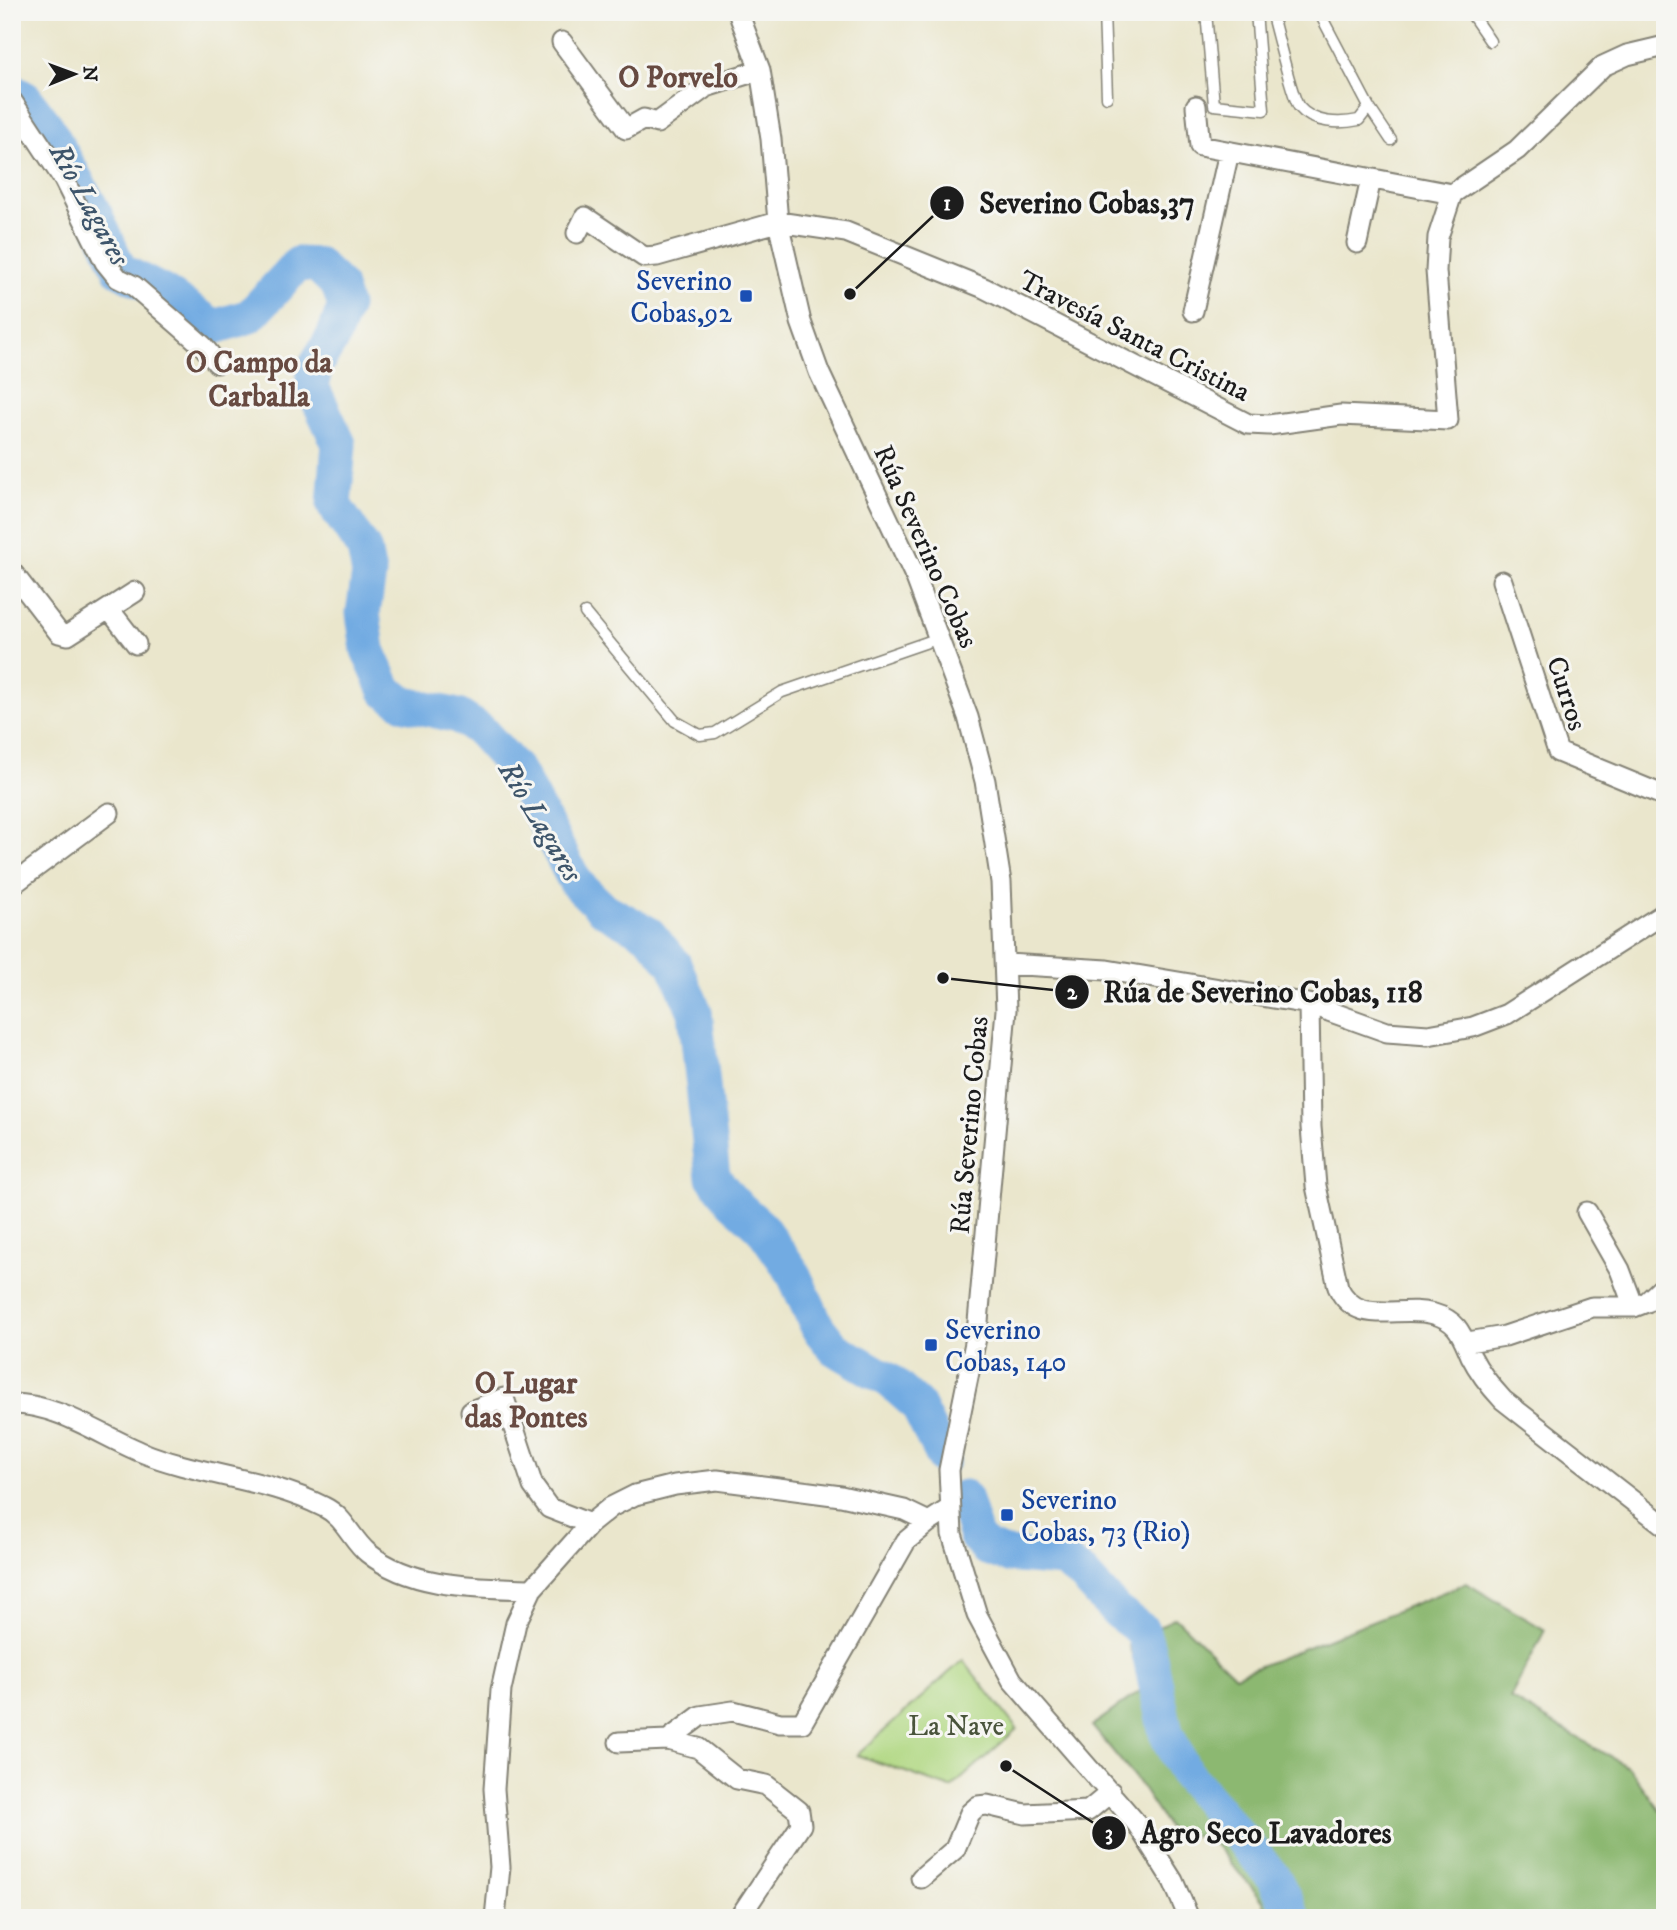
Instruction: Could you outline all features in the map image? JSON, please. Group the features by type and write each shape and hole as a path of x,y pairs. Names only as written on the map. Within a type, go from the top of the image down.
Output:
{"street":[{"name":"Rúa Severino Cobas","path":"738,12 760,70 771,139 778,222 789,280 819,372 907,558 968,717 985,781 1001,882 1006,1010 982,1290 949,1469 949,1509 962,1576 993,1648 1035,1711 1111,1792 1158,1854 1189,1918"},
{"path":"562,41 626,129 644,119 657,123 706,87 760,70"},
{"path":"1196,106 1200,146 1452,194 1517,150 1603,66 1627,55 1665,46"},
{"path":"12,101 64,180 105,261 118,278 135,286 204,346 217,363"},
{"path":"1193,311 1229,152"},
{"path":"1357,243 1371,179"},
{"name":"Travesía Santa Cristina","path":"778,222 846,232 984,288 1248,424 1269,425 1341,415 1448,420 1436,271 1438,237 1452,194"},
{"path":"577,233 585,217 644,257 657,256 778,222"},
{"path":"12,572 59,633 68,635 135,592"},
{"name":"Curros","path":"1502,581 1558,752 1665,796"},
{"path":"109,609 136,644"},
{"path":"12,885 109,813"},
{"path":"1006,964 1094,968 1309,1004 1401,1035 1428,1035 1473,1027 1522,1006 1665,913"},
{"path":"1309,1004 1311,1127 1316,1186 1338,1287 1344,1300 1353,1308 1368,1311 1434,1314 1455,1325 1468,1342 1470,1354 1482,1374 1503,1399 1645,1513 1665,1525"},
{"path":"1587,1212 1620,1270 1634,1307"},
{"path":"1468,1342 1505,1336 1592,1307 1634,1307 1647,1302 1665,1285"},
{"path":"471,1411 504,1398 533,1486 549,1508 590,1524"},
{"path":"12,1404 56,1412 163,1461 293,1494 327,1508 348,1525 369,1554 411,1575 451,1586 532,1589"},
{"path":"495,1918 500,1867 494,1789 501,1690 516,1623 532,1589 590,1524 611,1507 635,1495 675,1485 717,1480 841,1496 904,1510 929,1522"},
{"path":"668,1740 701,1716 733,1711 780,1723 802,1723 906,1541 949,1509"},
{"path":"619,1742 668,1740 698,1748 737,1779 766,1785 799,1811 801,1825 739,1918"},
{"path":"921,1878 955,1849 970,1813 978,1806 987,1805 1025,1814 1088,1811 1111,1792"}],"lane":[{"path":"1104,12 1108,97"},
{"path":"1206,12 1214,105 1264,110 1256,12"},
{"path":"1271,12 1298,106 1316,119 1340,124 1359,120 1369,107"},
{"path":"1319,12 1369,107 1391,140"},
{"path":"1470,12 1490,41"},
{"path":"585,613 676,721 699,735 715,733 782,692 939,638"}],"green space":[{"path":"1466,1583 1545,1630 1510,1698 1629,1768 1665,1817 1665,1918 1267,1918 1263,1901 1207,1835 1174,1837 1136,1779 1092,1726 1144,1688 1129,1646 1175,1617 1235,1676"},
{"name":"La Nave","path":"963,1660 1017,1729 951,1788 857,1755"}],"waterway":[{"name":"Río Lagares","path":"12,91 26,99 47,127 96,216 120,270 163,292 215,327 250,316 298,264 317,265 338,285 345,306 333,337 315,366 312,387 339,444 334,505 364,549 369,574 363,613 368,650 386,691 406,704 458,716 480,730 518,772 576,883 603,909 649,934 674,964 695,1012 713,1177 732,1201 761,1227 792,1271 818,1328 834,1348 890,1381 917,1405 943,1458"},
{"name":"Río Lagares","path":"964,1497 976,1537 986,1548 1007,1555 1063,1560 1083,1575 1117,1612 1142,1630 1166,1733 1185,1772 1274,1878 1294,1918"}],"place":[{"name":"Severino Cobas,37","path":"850,294"},
{"name":"Severino Cobas,92","path":"746,296"},
{"name":"Rúa de Severino Cobas, 118","path":"943,978"},
{"name":"Severino Cobas, 140","path":"931,1345"},
{"name":"Severino Cobas, 73 (Rio)","path":"1007,1515"},
{"name":"Agro Seco Lavadores","path":"1006,1766"}],"district":[{"name":"O Porvelo","path":"678,77"},
{"name":"O Campo da Carballa","path":"259,379"},
{"name":"O Lugar das Pontes","path":"526,1400"}]}
